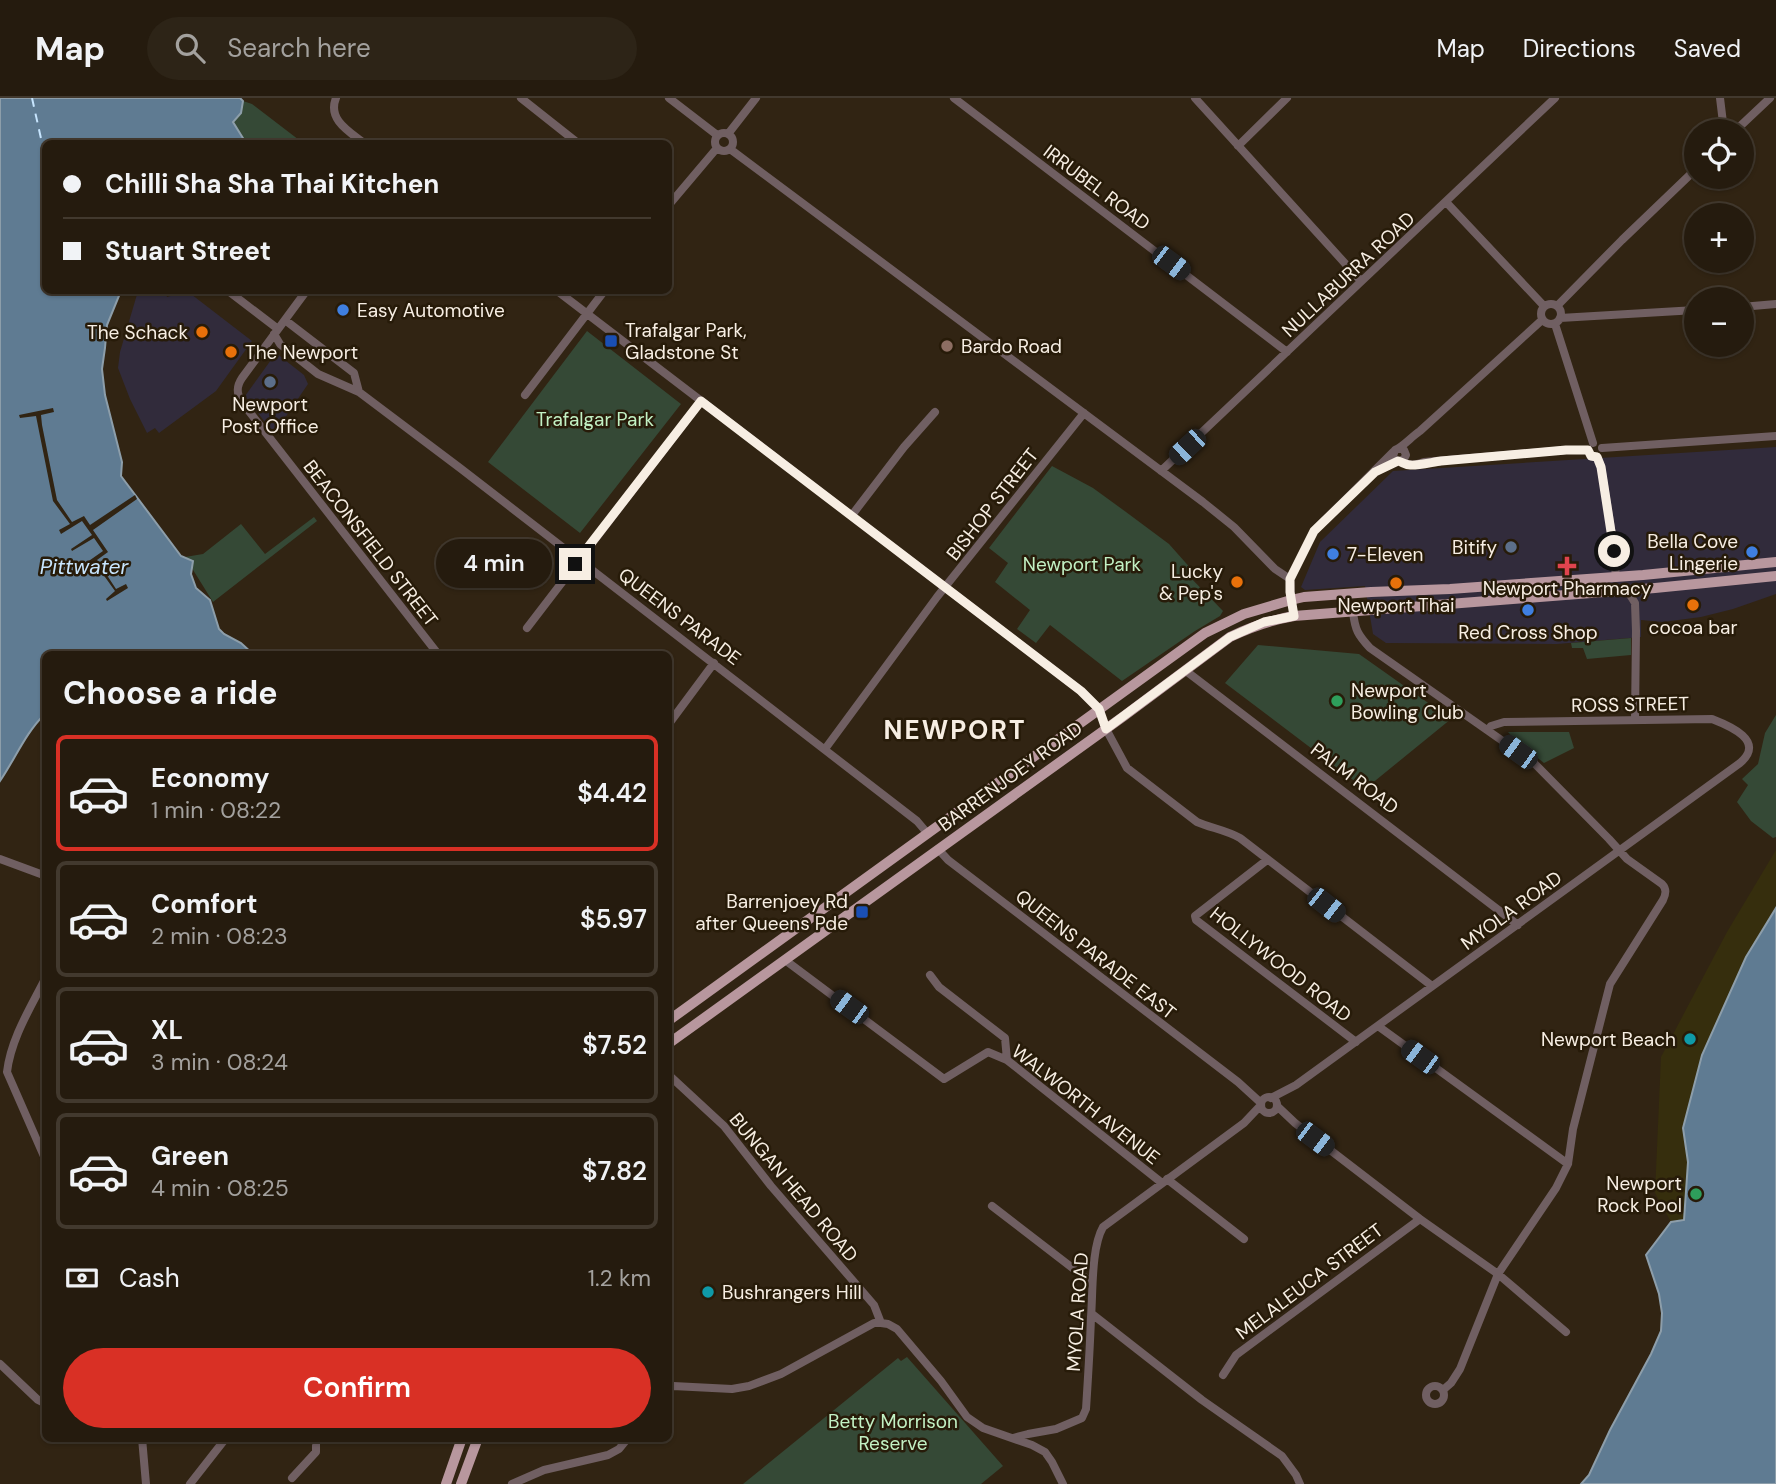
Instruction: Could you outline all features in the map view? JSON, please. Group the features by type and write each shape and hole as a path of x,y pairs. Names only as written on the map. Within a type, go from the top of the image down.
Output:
{"main road":[{"name":"BARRENJOEY ROAD","path":"672,1018 1205,633 1226,621 1291,600 1337,594 1616,577 1776,562"},
{"name":"BARRENJOEY ROAD","path":"672,1041 1230,637 1264,622 1294,616 1776,576"},
{"path":"1353,612 1356,604 1371,592"},
{"path":"1337,594 1353,612"},
{"path":"1291,600 1294,616"},
{"name":"PALM ROAD","path":"1174,656 1185,671"},
{"path":"1099,709 1106,729"},
{"name":"QUEENS PARADE","path":"928,834 938,849"},
{"path":"446,1484 462,1442"},
{"path":"461,1484 477,1442"}],"street":[{"path":"336,98 334,116 360,140"},
{"path":"521,98 574,140"},
{"path":"669,98 717,135"},
{"path":"728,134 756,98"},
{"name":"IRRUBEL ROAD","path":"954,98 1287,352"},
{"path":"1195,98 1361,281"},
{"path":"1238,146 1287,98"},
{"name":"NULLABURRA ROAD","path":"1161,471 1555,98"},
{"path":"1720,98 1723,119"},
{"path":"1748,119 1770,98"},
{"path":"722,132 728,134 733,142 730,149 725,151 717,148 714,143 717,135 722,132"},
{"path":"672,201 717,148"},
{"path":"730,149 1234,527 1275,569 1290,579"},
{"path":"1557,306 1684,181"},
{"path":"1446,202 1544,306"},
{"name":"QUEENS PARADE","path":"232,294 276,332 280,344 318,374 359,392 825,749 917,821 928,834"},
{"name":"BEACONSFIELD STREET","path":"304,294 239,382 237,393 436,651"},
{"path":"561,294 1081,691 1099,709"},
{"path":"525,396 602,294"},
{"path":"1602,448 1602,453 1597,457 1591,456 1558,321 1560,310 1550,304 1544,306 1540,313 1542,320 1548,324 1558,321 1684,311"},
{"path":"1754,306 1776,304"},
{"name":"QUEENS PARADE","path":"285,320 354,373 359,392"},
{"path":"1291,600 1290,579 1314,531 1375,472 1400,455 1420,431 1542,320"},
{"path":"527,628 701,401"},
{"path":"852,515 904,447 935,412"},
{"name":"BISHOP STREET","path":"825,749 982,540 1084,413"},
{"path":"1602,448 1776,436"},
{"path":"1400,455 1409,465 1566,450 1600,444 1602,448"},
{"path":"1597,457 1601,467 1616,577"},
{"path":"1627,590 1635,603 1635,719"},
{"path":"1353,612 1356,630 1370,648 1534,763 1627,859 1662,884 1666,893 1610,984 1573,1129 1568,1164 1556,1188 1498,1274 1460,1369 1443,1390"},
{"path":"672,720 714,663"},
{"name":"PALM ROAD","path":"1185,671 1518,925"},
{"name":"ROSS STREET","path":"1488,730 1504,722 1712,719 1739,732 1748,741 1749,751 1744,760"},
{"path":"1106,729 1127,768 1196,822 1231,833 1432,986"},
{"name":"MYOLA ROAD","path":"1013,1438 1056,1429 1082,1418 1086,1409 1092,1283 1098,1238 1103,1227 1744,760"},
{"name":"QUEENS PARADE EAST","path":"938,849 958,868 1268,1105 1498,1274 1566,1332"},
{"path":"0,859 42,875"},
{"name":"HOLLYWOOD ROAD","path":"1267,860 1195,916 1196,920 1356,1042"},
{"name":"WALWORTH AVENUE","path":"785,960 944,1079 988,1052 1007,1060 1244,1239"},
{"path":"930,975 939,987 1005,1038 1007,1060"},
{"path":"42,985 17,1036 9,1056 7,1072 42,1152"},
{"path":"1378,1026 1568,1164"},
{"name":"BUNGAN HEAD ROAD","path":"672,1078 724,1126 771,1186 874,1305 881,1323 897,1329 967,1417 983,1429 1045,1452 1063,1484"},
{"path":"992,1206 1092,1283"},
{"name":"MELALEUCA STREET","path":"1223,1375 1236,1355 1420,1219"},
{"path":"1092,1314 1202,1400 1282,1456 1300,1484"},
{"path":"672,1387 732,1389 749,1386 781,1374 874,1324 881,1323"},
{"path":"0,1364 42,1402"},
{"path":"142,1442 146,1484"},
{"path":"190,1484 223,1442"},
{"path":"292,1478 317,1452 315,1442"},
{"path":"512,1484 544,1470 608,1455 624,1442"}],"shaded area":[{"name":"The Newport","path":"137,294 166,294 167,297 191,294 252,341 216,391 159,433 155,428 147,433 130,399 118,368"},
{"path":"276,353 304,375 308,384 274,434 245,396"},
{"path":"1776,447 1776,594 1701,617 1663,622 1641,620 1641,637 1557,644 1386,643 1373,634 1365,586 1305,590 1301,587 1320,542 1393,471"}],"green space":[{"path":"243,101 252,104 299,140 244,140 232,122 241,113"},
{"name":"Trafalgar Park","path":"587,331 681,404 580,533 488,462"},
{"name":"Newport Park","path":"1052,466 1093,488 1169,544 1193,571 1188,575 1223,611 1220,616 1122,681 1050,625 1036,643 1017,629 1030,610 995,582 1008,563 989,548"},
{"path":"314,517 317,521 213,602 185,557 203,554 241,524 265,554"},
{"path":"1631,638 1631,655 1587,659 1583,648 1572,648 1571,643"},
{"name":"Newport Bowling Club","path":"1258,645 1359,654 1451,719 1365,789 1225,683"},
{"path":"1776,715 1776,837 1773,838 1751,821 1737,802 1748,785 1742,779 1758,764 1765,733"},
{"path":"1508,732 1569,732 1574,748 1544,763"},
{"name":"Betty Morrison Reserve","path":"907,1357 1003,1466 981,1484 743,1484 898,1358 901,1361"}],"sand":[{"name":"Newport Beach","path":"1776,850 1776,908 1746,957 1702,1055 1683,1128 1688,1161 1684,1220 1671,1222 1655,1193 1661,1057 1727,932"}],"water":[{"name":"Pittwater","path":"0,98 240,98 243,101 241,113 233,122 244,140 42,140 42,294 120,294 107,325 102,369 105,395 122,462 121,476 181,556 193,561 191,574 196,588 210,600 219,629 250,651 42,651 42,717 26,737 0,781"},
{"path":"1776,908 1776,1484 1581,1484 1589,1475 1661,1331 1659,1294 1646,1255 1671,1222 1684,1220 1688,1162 1683,1128 1702,1055 1746,957"}],"pier":[{"path":"53,408 54,412 41,415 42,425 57,500 72,522 84,516 90,525 135,495 137,499 93,530 108,552 97,560 116,589 126,584 128,588 107,601 115,591 95,563 85,568 83,565 103,551 94,538 72,551 71,549 92,535 82,521 61,534 59,530 70,524 53,501 36,416 20,418 19,415"}],"ferry route":[{"path":"32,98 42,143"}],"place":[{"name":"Easy Automotive","path":"343,310"},
{"name":"The Schack","path":"202,332"},
{"name":"Trafalgar Park, Gladstone St","path":"611,341"},
{"name":"Bardo Road","path":"947,346"},
{"name":"The Newport","path":"231,352"},
{"name":"Newport Post Office","path":"270,382"},
{"name":"Bitify","path":"1511,547"},
{"name":"Bella Cove Lingerie","path":"1752,552"},
{"name":"7-Eleven","path":"1333,554"},
{"name":"Newport Pharmacy","path":"1567,566"},
{"name":"Lucky & Pep's","path":"1237,582"},
{"name":"Newport Thai","path":"1396,583"},
{"name":"cocoa bar","path":"1693,605"},
{"name":"Red Cross Shop","path":"1528,610"},
{"name":"Newport Bowling Club","path":"1337,701"},
{"name":"Barrenjoey Rd after Queens Pde","path":"862,912"},
{"name":"Newport Beach","path":"1690,1039"},
{"name":"Newport Rock Pool","path":"1696,1194"},
{"name":"Bushrangers Hill","path":"708,1292"}],"district":[{"name":"NEWPORT","path":"955,730"}],"route":[{"path":"575,564 701,401 1081,691 1099,709 1106,729 1230,637 1264,622 1294,616 1290,579 1314,531 1375,472 1398,461 1416,465 1424,462 1588,450 1591,456 1597,457 1601,467 1614,551"}]}
